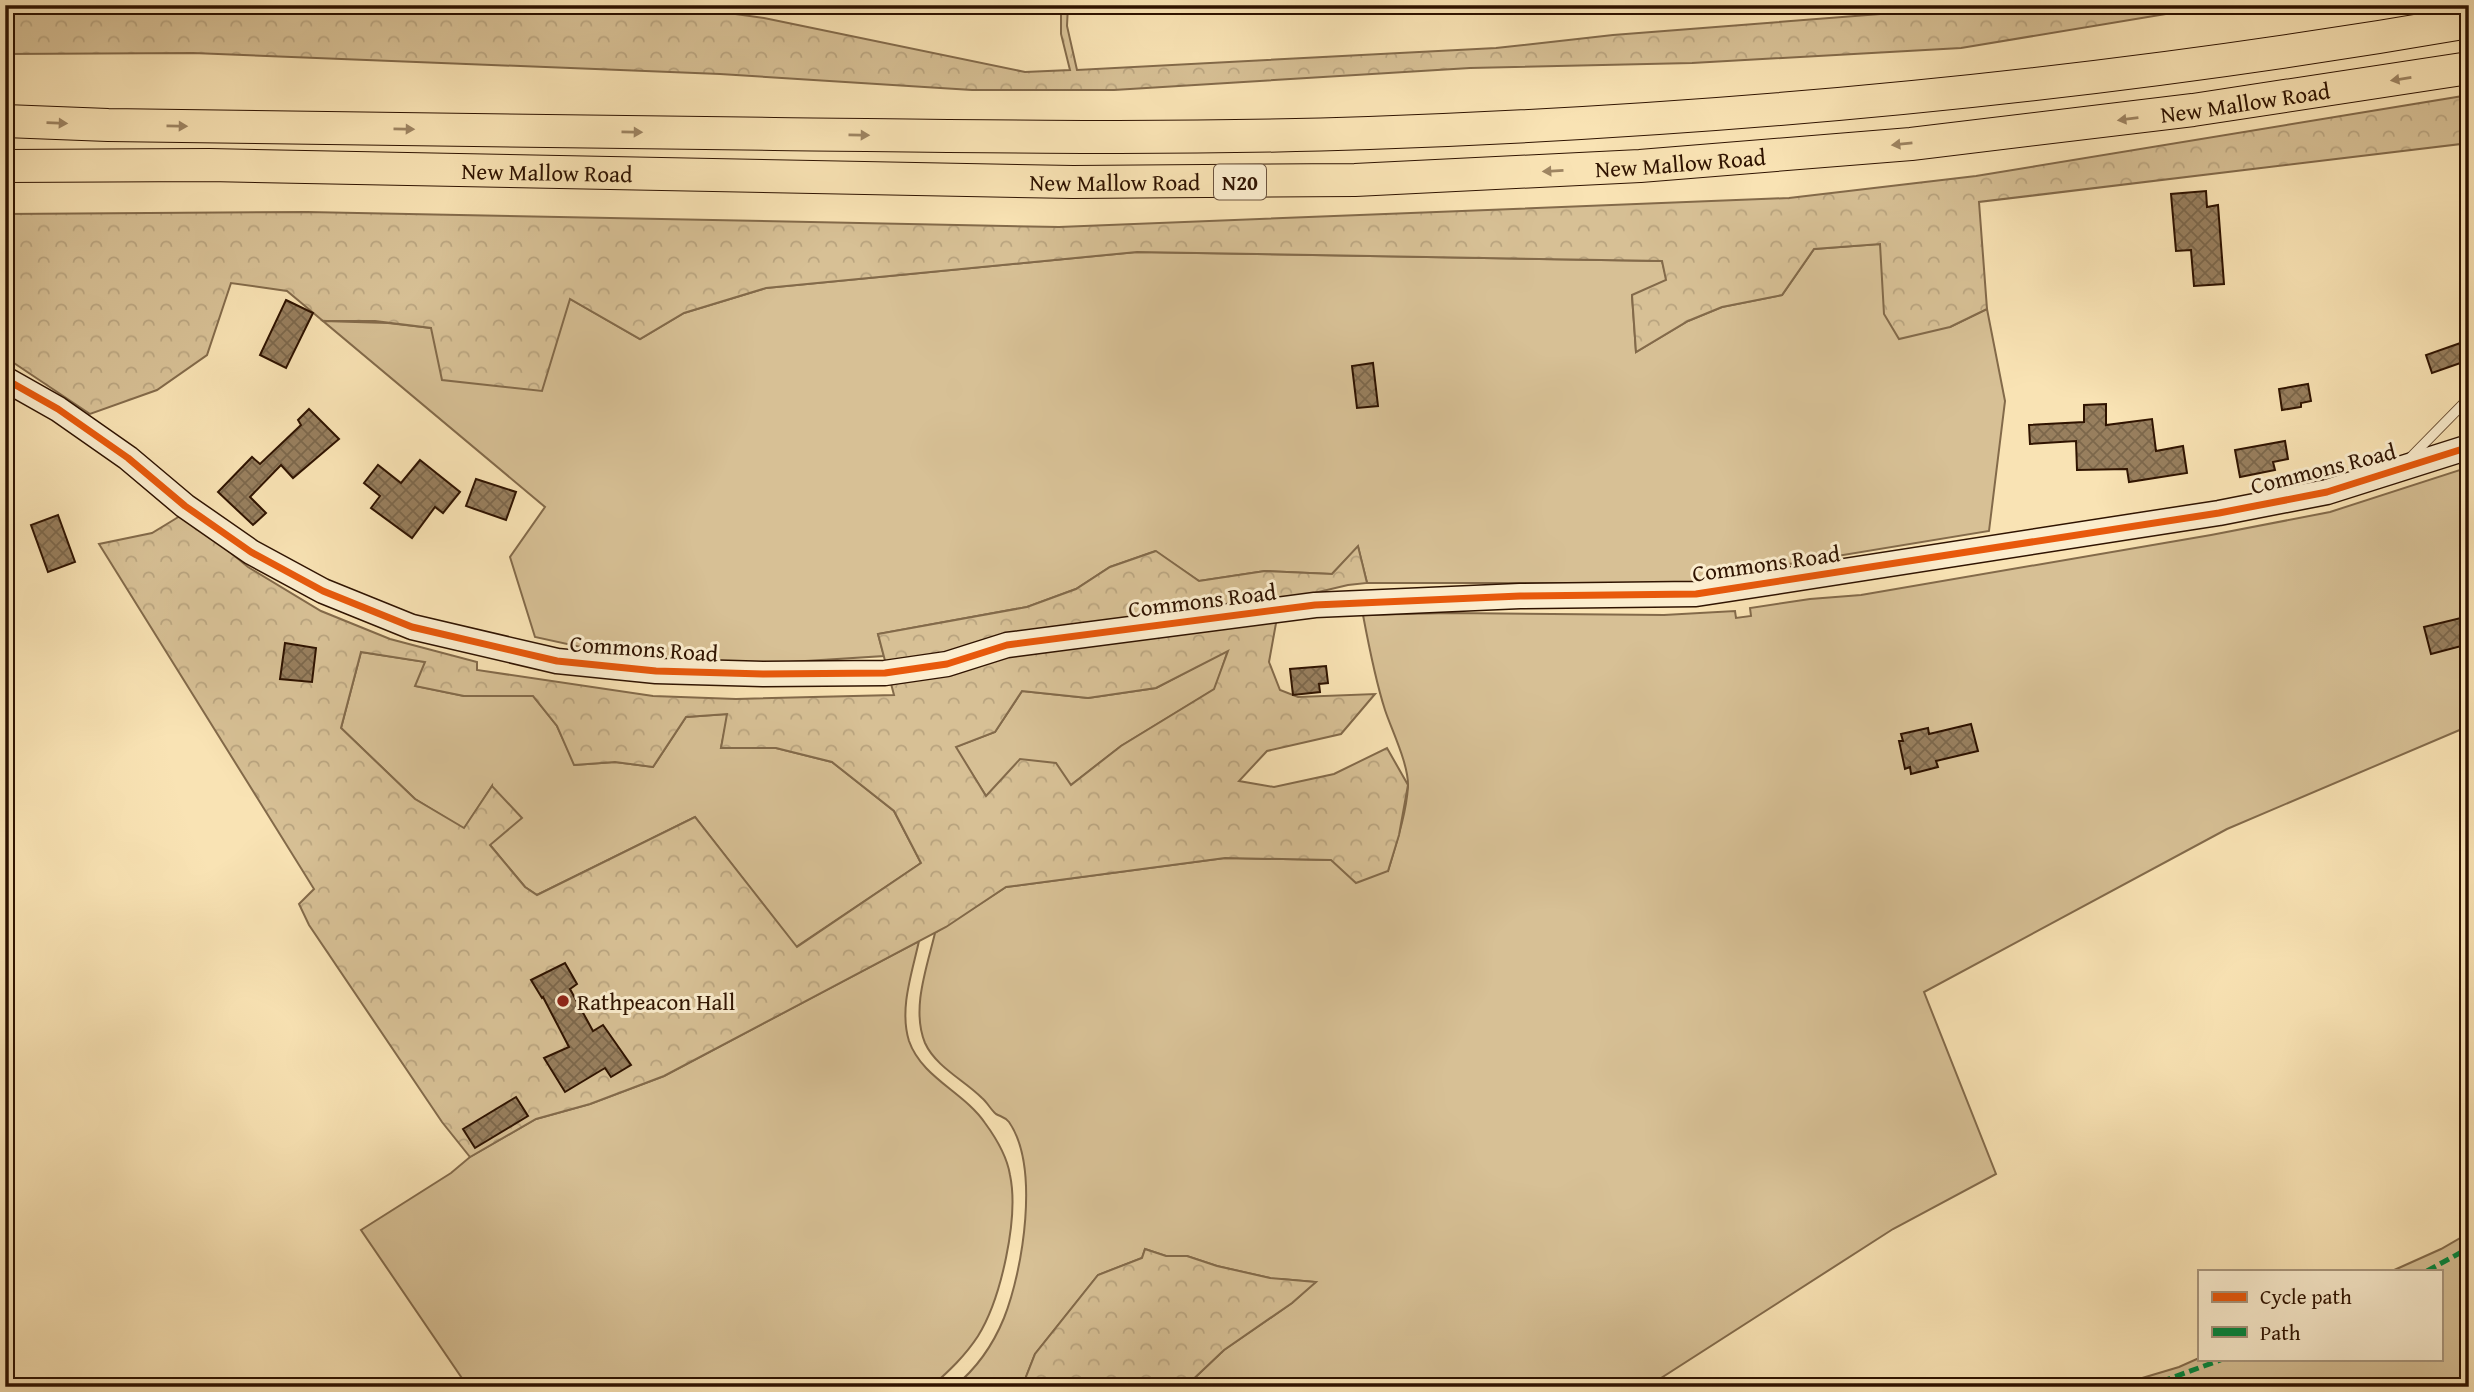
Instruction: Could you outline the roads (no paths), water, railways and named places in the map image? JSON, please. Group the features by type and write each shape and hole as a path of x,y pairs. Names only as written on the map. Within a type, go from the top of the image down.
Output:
{"highway":[{"name":"N20","path":"2230,60 2469,8"},
{"name":"New Mallow Road","path":"5,121 108,125 1055,137 1229,137 1368,133 1550,125 1787,109 2014,87 2230,60 2469,22"},
{"name":"New Mallow Road","path":"5,166 209,165 1073,182 1355,180 1616,167 1924,142 2193,110 2469,68"}],"street":[{"name":"Commons Road","path":"5,379 58,410 128,458 186,506 251,552 323,591 412,627 557,661 656,671 763,674 885,673 947,664 1007,645 1315,605 1520,596 1696,594 2219,513 2327,492 2469,447"}],"lane":[{"path":"2399,469 2469,398"}],"place":[{"name":"Rathpeacon Hall","path":"563,1001"}]}
